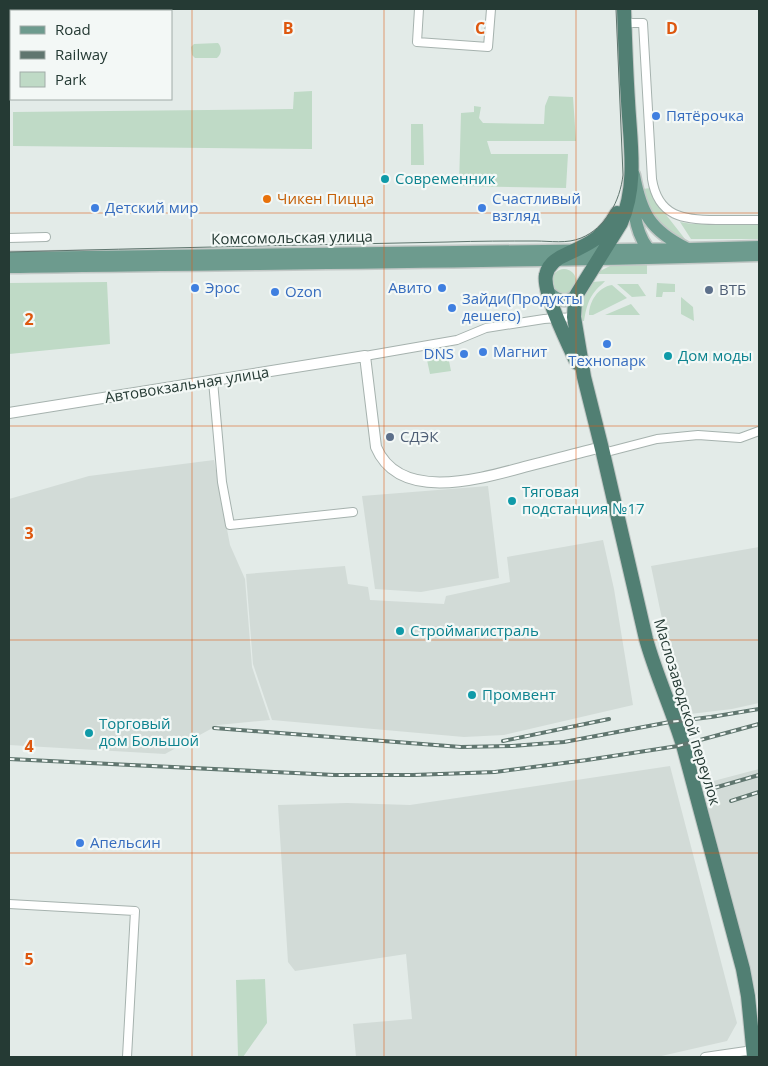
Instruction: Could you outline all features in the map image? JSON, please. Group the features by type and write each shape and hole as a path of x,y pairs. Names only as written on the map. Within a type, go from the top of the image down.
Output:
{"highway":[{"path":"580,288 625,214 629,198 632,165 624,16"},
{"path":"578,255 601,235 613,220 623,200 632,165"},
{"name":"Комсомольская улица","path":"556,260 564,255 578,255"},
{"path":"546,286 548,270 550,265 556,260"},
{"name":"Маслозаводской переулок","path":"546,286 569,346 584,377"},
{"name":"Маслозаводской переулок","path":"580,288 574,304 574,317 584,377 646,639 652,661 676,721 743,969 748,996 753,1054"}],"main road":[{"path":"632,165 638,197 653,224 664,236 688,249"},
{"path":"632,165 636,221 639,233 652,254"},
{"name":"Комсомольская улица","path":"652,254 688,249 759,247"},
{"name":"Комсомольская улица","path":"9,258 602,254 759,255"},
{"path":"522,260 535,266 553,296 558,299 569,300 573,298 580,288 584,268 578,255"},
{"name":"Комсомольская улица","path":"9,268 556,260"}],"street":[{"path":"419,9 417,42 488,47 491,9"},
{"path":"624,16 643,23 652,179 658,197 665,207 683,218 759,220"},
{"path":"9,238 46,237"},
{"name":"Автовокзальная улица","path":"9,413 457,340 486,328 574,317"},
{"path":"365,356 376,447 380,456 393,470 420,481 432,482 491,476 657,439 698,435 740,438 759,431"},
{"path":"213,381 222,482 230,525 353,512"},
{"path":"9,904 135,911 127,1057"},
{"path":"705,1057 753,1054"}],"shaded area":[{"path":"214,460 230,545 245,579 252,667 270,720 218,725 165,754 9,745 9,499 89,476"},
{"path":"488,486 499,578 421,592 375,589 362,496"},
{"path":"603,540 614,589 633,705 504,735 464,737 272,720 253,664 246,574 345,566 348,584 368,587 370,600 444,604 446,596 510,582 507,557"},
{"path":"759,547 759,703 732,709 682,715 651,566"},
{"path":"670,766 737,1023 727,1041 657,1057 356,1057 353,1024 412,1019 406,954 295,971 288,962 278,805 347,803 410,805"},
{"path":"759,769 759,1005 702,784"}],"green space":[{"path":"218,43 221,51 217,58 195,58 192,55 191,47 194,44"},
{"path":"312,91 312,149 13,146 13,112 293,109 294,92"},
{"path":"549,96 573,97 576,141 487,141 491,154 568,154 566,188 459,186 461,113 474,112 474,106 481,107 479,118 483,123 544,124 545,106"},
{"path":"411,124 423,124 424,165 411,165"},
{"path":"651,188 667,216 685,239 660,225 655,219 642,189"},
{"path":"680,222 692,224 759,223 759,239 691,239"},
{"path":"647,263 647,274 594,274 614,264"},
{"path":"564,269 572,273 576,281 572,289 564,293 556,289 552,281 556,273"},
{"path":"605,281 591,297 584,321 580,321 580,298 592,282"},
{"path":"107,282 110,344 9,354 9,283"},
{"path":"657,283 675,284 675,292 663,292 662,297 656,297"},
{"path":"617,284 638,284 646,296 632,297"},
{"path":"612,285 627,298 593,315 589,315 589,310 595,296 602,289"},
{"path":"681,297 693,307 694,321 681,314"},
{"path":"631,304 640,315 605,315"},
{"path":"448,356 451,371 430,374 427,360"},
{"path":"265,979 267,1023 243,1057 238,1057 236,980"}],"tram line":[{"path":"9,252 470,241 559,242 581,238 598,228 604,221 615,204 623,175 616,9"}],"railway":[{"path":"214,728 461,747 512,746 564,742 670,722 759,709"},
{"path":"503,741 609,719"},
{"path":"9,759 335,775 495,772 678,746 759,724"},
{"path":"714,788 759,775"},
{"path":"731,801 759,792"}],"place":[{"name":"Пятёрочка","path":"656,116"},
{"name":"Современник","path":"385,179"},
{"name":"Чикен Пицца","path":"267,199"},
{"name":"Детский мир","path":"95,208"},
{"name":"Счастливый взгляд","path":"482,208"},
{"name":"Эрос","path":"195,288"},
{"name":"Авито","path":"442,288"},
{"name":"ВТБ","path":"709,290"},
{"name":"Ozon","path":"275,292"},
{"name":"Зайди(Продукты дешего)","path":"452,308"},
{"name":"Технопарк","path":"607,344"},
{"name":"Магнит","path":"483,352"},
{"name":"DNS","path":"464,354"},
{"name":"Дом моды","path":"668,356"},
{"name":"СДЭК","path":"390,437"},
{"name":"Тяговая подстанция №17","path":"512,501"},
{"name":"Строймагистраль","path":"400,631"},
{"name":"Промвент","path":"472,695"},
{"name":"Торговый дом Большой","path":"89,733"},
{"name":"Апельсин","path":"80,843"}]}
